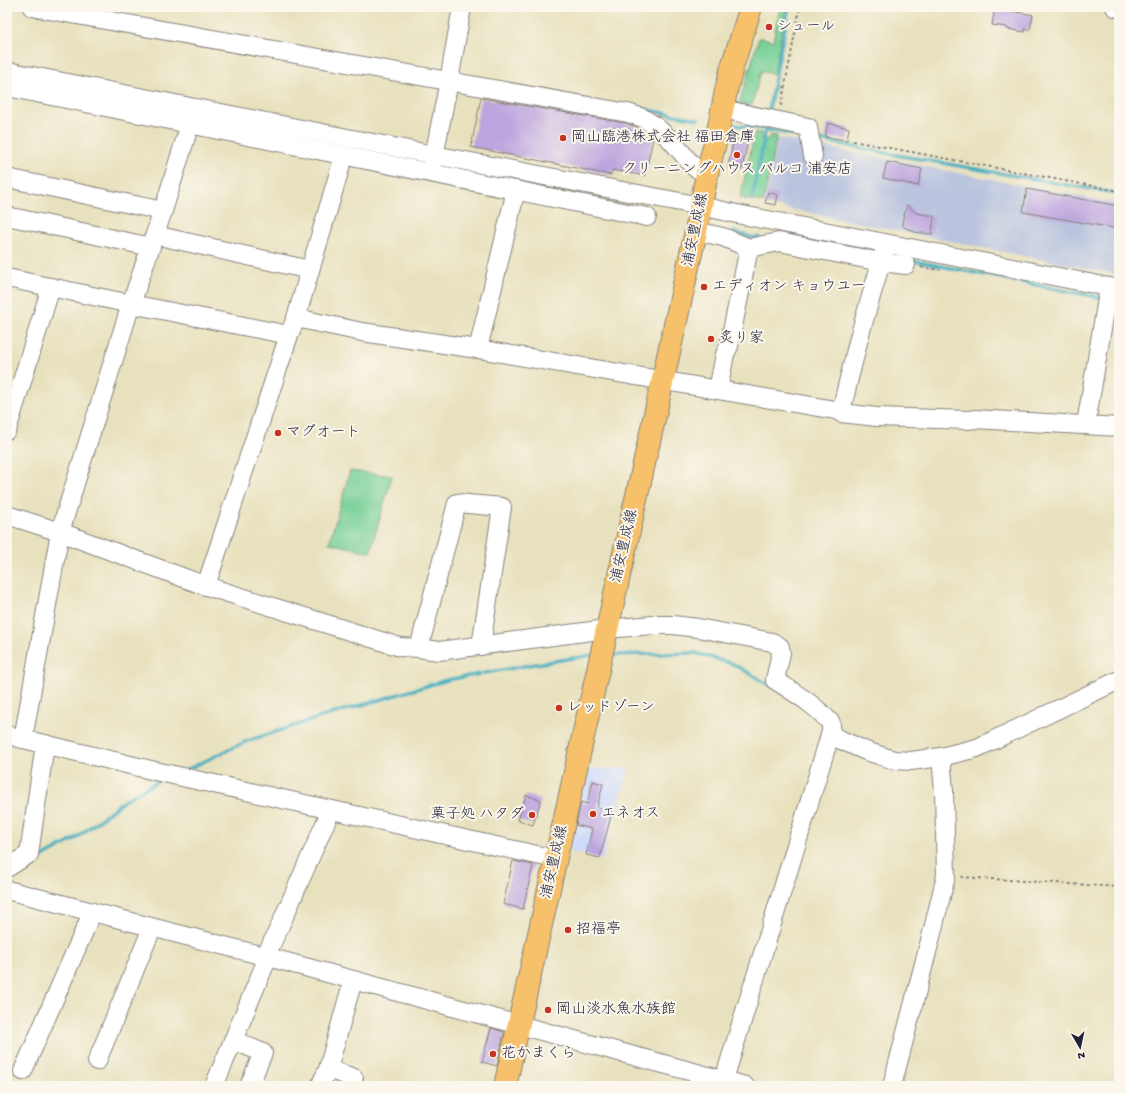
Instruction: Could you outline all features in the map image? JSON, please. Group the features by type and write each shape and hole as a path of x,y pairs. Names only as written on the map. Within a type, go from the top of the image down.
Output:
{"main road":[{"name":"浦安豊成線","path":"505,1086 696,231 707,174 732,67 751,7"}],"street":[{"path":"32,7 628,113 643,118 654,125 670,139 694,167 707,174"},
{"path":"430,173 449,81 462,7"},
{"path":"1115,7 1119,8"},
{"path":"7,71 887,243 1111,293 1086,424"},
{"path":"7,87 647,217"},
{"path":"722,109 772,116 808,127 811,144"},
{"path":"190,124 163,211 131,304 60,532 15,737 155,771 555,859"},
{"path":"206,586 289,335 296,318 344,155"},
{"path":"7,178 163,211"},
{"path":"478,349 516,190"},
{"path":"7,216 310,270"},
{"path":"696,231 723,237 749,248 779,242 881,262 906,265"},
{"path":"841,411 860,334 887,243"},
{"path":"718,390 725,354 729,346 749,248"},
{"path":"7,278 289,335"},
{"path":"7,430 51,287"},
{"path":"296,318 362,332 478,349 841,411 841,413 877,417 974,419 1119,426"},
{"path":"419,648 457,503 502,506 481,646"},
{"path":"7,515 60,532 206,586 400,647 439,651 606,629 673,625 698,628 772,642 780,647 775,680 812,705 822,714 831,731 866,750 894,760 911,761 941,757 977,748 1119,680"},
{"path":"723,1083 831,731"},
{"path":"7,868 29,854 45,744"},
{"path":"892,1086 946,876 944,791 941,757"},
{"path":"214,1086 268,957 268,951 330,810"},
{"path":"7,890 268,957 518,1024 723,1083 745,1086"},
{"path":"23,1071 92,912"},
{"path":"96,1061 152,928"},
{"path":"320,1086 328,1069 353,980"},
{"path":"233,1040 263,1053 249,1086"},
{"path":"328,1069 354,1078 351,1086"}],"path":[{"path":"772,116 800,7"},
{"path":"853,141 1119,191"},
{"path":"946,876 1119,887"}],"shaded area":[{"path":"778,138 1119,204 1119,275 764,204"},
{"path":"629,768 602,860 568,851 586,769"}],"green space":[{"path":"780,7 786,7 774,74 761,71 752,105 739,104 759,38 773,41"},
{"path":"755,132 761,133 762,140 766,140 770,135 777,136 763,202 740,198"},
{"path":"350,471 392,476 370,552 329,543"}],"building":[{"path":"995,7 1007,7 1006,10 1033,15 1030,29 1025,29 1025,32 992,25"},
{"name":"岡山臨港株式会社 福田倉庫","path":"481,98 625,123 638,128 653,138 645,176 612,170 611,175 471,147"},
{"path":"828,123 849,128 847,140 825,137"},
{"path":"734,139 748,142 742,169 728,166"},
{"path":"887,162 922,169 918,186 883,178"},
{"path":"1027,189 1119,206 1119,229 1023,212"},
{"path":"768,192 778,195 776,205 765,203"},
{"path":"907,205 916,213 934,216 932,234 914,232 903,226 902,222"},
{"path":"593,781 603,784 597,808 612,812 600,858 586,855 592,829 576,825 581,802 587,804"},
{"path":"526,795 541,800 533,825 518,820"},
{"path":"513,861 533,865 523,909 503,904"},
{"path":"491,1028 504,1032 497,1066 482,1062"}],"waterway":[{"path":"768,114 789,7"},
{"path":"642,109 698,119"},
{"path":"734,125 765,129 805,137"},
{"path":"752,199 766,128"},
{"path":"815,139 891,154 1119,194"},
{"path":"734,232 754,238 759,237"},
{"path":"910,260 1102,298"},
{"path":"610,655 696,653 733,664 770,686"},
{"path":"186,770 247,741 331,714 447,680 593,655"},
{"path":"28,865 75,839 125,800 158,781"}],"place":[{"name":"シュール","path":"769,27"},
{"name":"岡山臨港株式会社 福田倉庫","path":"563,138"},
{"name":"クリーニングハウス パルコ 浦安店","path":"737,155"},
{"name":"エディオン キョウユー","path":"704,287"},
{"name":"炙り家","path":"711,339"},
{"name":"マグオート","path":"278,433"},
{"name":"レッドゾーン","path":"559,708"},
{"name":"エネオス","path":"593,814"},
{"name":"菓子処 ハタダ","path":"532,815"},
{"name":"招福亭","path":"568,930"},
{"name":"岡山淡水魚水族館","path":"548,1010"},
{"name":"花かまくら","path":"493,1054"}]}
